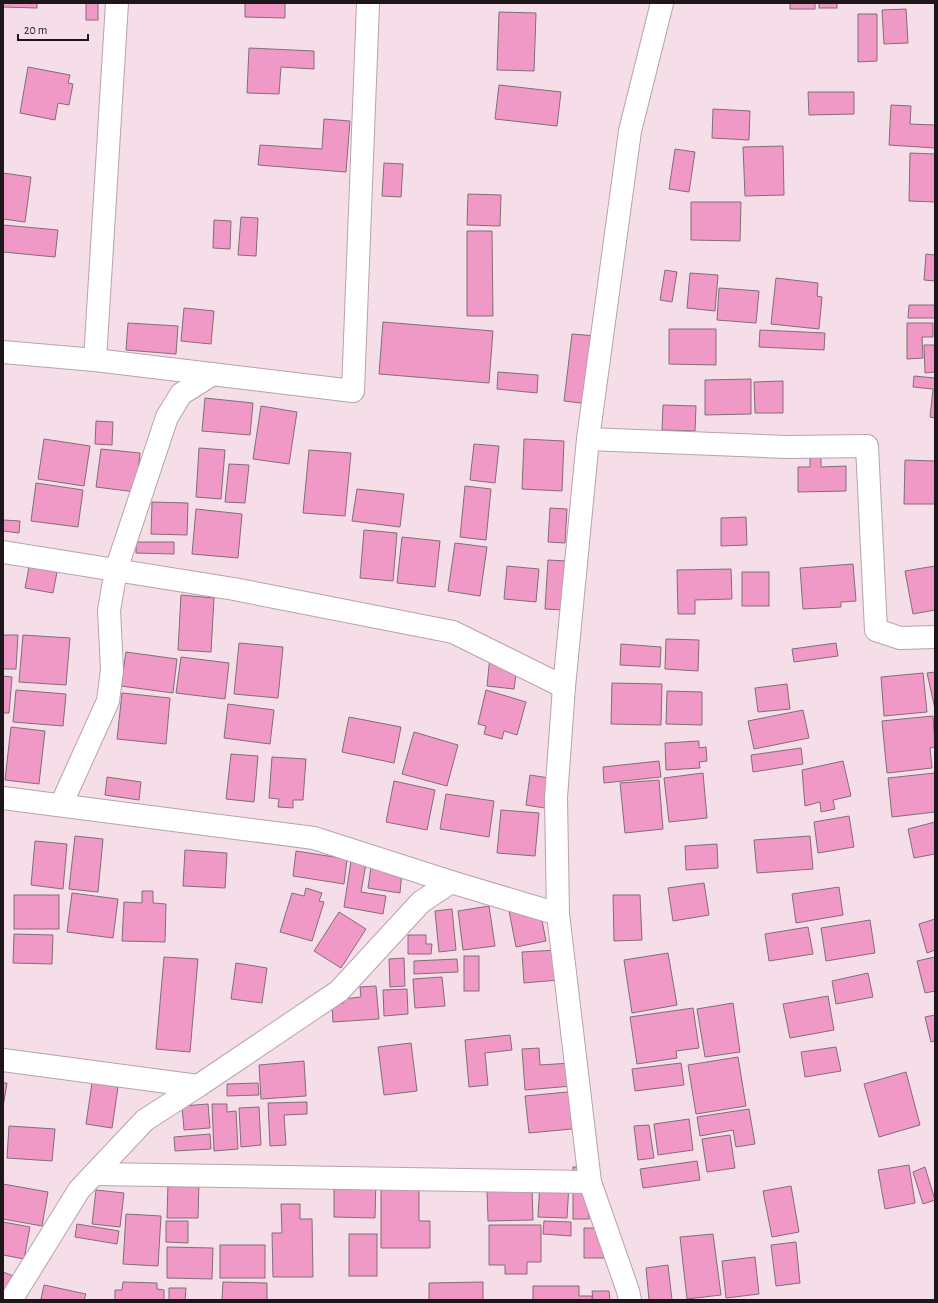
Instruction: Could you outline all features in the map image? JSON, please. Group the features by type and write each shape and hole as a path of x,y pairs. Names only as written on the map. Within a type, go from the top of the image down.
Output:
{"street":[{"path":"95,360 117,3"},
{"path":"3,352 95,360 354,391 368,3"},
{"path":"630,1300 590,1182 558,914 556,798 564,687 588,439 630,131 662,3"},
{"path":"61,805 108,701 112,670 109,610 116,570 167,418 181,394 213,374"},
{"path":"588,439 786,447 867,446 876,630 900,638 935,637"},
{"path":"3,552 234,589 453,632 564,687"},
{"path":"3,798 314,838 451,882 558,914"},
{"path":"11,1300 79,1190 145,1120 339,991 421,902 451,882"},
{"path":"3,1060 198,1086"},
{"path":"94,1174 590,1182"}],"building":[{"path":"3,3 37,3 37,8 3,7"},
{"path":"86,3 98,3 98,20 86,20"},
{"path":"245,3 285,3 285,18 245,17"},
{"path":"790,3 815,3 815,9 790,9"},
{"path":"819,3 837,3 837,8 819,8"},
{"path":"906,9 908,43 884,44 882,10"},
{"path":"499,12 536,13 534,71 497,70"},
{"path":"858,14 877,14 877,61 858,62"},
{"path":"249,48 314,51 314,69 281,67 279,94 247,93"},
{"path":"28,67 70,75 68,83 73,84 69,105 58,103 55,120 20,113"},
{"path":"499,85 561,92 557,126 495,119"},
{"path":"808,92 854,92 854,114 809,115"},
{"path":"891,105 911,106 910,124 935,125 935,148 889,145"},
{"path":"713,109 750,111 749,140 712,138"},
{"path":"324,119 350,121 346,172 258,165 260,145 322,149"},
{"path":"783,146 784,195 745,196 743,147"},
{"path":"675,149 695,152 689,192 669,189"},
{"path":"910,153 935,154 935,202 909,201"},
{"path":"384,163 403,164 401,197 382,196"},
{"path":"3,173 31,177 25,222 3,219"},
{"path":"468,194 501,195 500,226 467,225"},
{"path":"691,202 741,202 740,241 691,240"},
{"path":"241,217 258,218 256,256 238,255"},
{"path":"214,220 231,221 230,249 213,248"},
{"path":"3,225 58,230 55,257 3,252"},
{"path":"467,231 492,231 493,316 467,316"},
{"path":"926,254 935,255 935,281 924,280"},
{"path":"665,270 677,272 672,302 660,300"},
{"path":"690,273 718,275 715,311 687,308"},
{"path":"776,278 818,283 817,296 822,297 819,329 771,324"},
{"path":"719,288 759,291 756,323 717,320"},
{"path":"909,305 935,305 935,318 908,318"},
{"path":"184,308 214,311 211,344 181,341"},
{"path":"383,322 493,331 489,383 379,374"},
{"path":"128,323 178,326 176,354 126,350"},
{"path":"907,323 933,323 933,337 922,337 923,358 907,359"},
{"path":"669,329 716,329 716,365 669,364"},
{"path":"760,330 825,333 824,350 759,347"},
{"path":"572,334 597,336 589,404 564,401"},
{"path":"924,345 935,345 935,372 925,373"},
{"path":"498,372 538,375 537,393 497,389"},
{"path":"914,376 935,378 935,418 930,417 933,389 913,387"},
{"path":"751,379 751,414 705,415 705,380"},
{"path":"783,381 783,413 755,413 754,382"},
{"path":"205,398 253,403 250,435 202,431"},
{"path":"663,405 696,406 695,431 662,430"},
{"path":"261,406 297,412 289,464 253,459"},
{"path":"96,421 113,422 112,445 95,444"},
{"path":"44,439 90,446 84,486 38,479"},
{"path":"524,439 564,441 562,491 522,489"},
{"path":"474,444 499,446 495,483 470,480"},
{"path":"199,448 225,450 221,499 196,497"},
{"path":"101,449 140,453 136,492 96,487"},
{"path":"309,450 351,453 345,516 303,513"},
{"path":"810,457 821,457 821,467 846,466 846,491 798,492 798,467 810,467"},
{"path":"905,460 935,461 935,504 904,504"},
{"path":"229,464 249,465 245,503 225,502"},
{"path":"36,483 83,490 78,527 31,521"},
{"path":"465,486 491,489 486,540 460,537"},
{"path":"357,489 404,494 400,527 352,521"},
{"path":"152,502 188,503 187,535 151,534"},
{"path":"550,508 567,509 565,543 548,542"},
{"path":"196,509 242,514 238,558 192,554"},
{"path":"746,517 747,545 721,546 721,518"},
{"path":"3,520 20,521 19,533 3,531"},
{"path":"364,530 397,533 393,581 360,578"},
{"path":"402,537 440,541 435,587 397,583"},
{"path":"136,542 174,542 174,554 136,553"},
{"path":"455,543 487,547 480,596 448,591"},
{"path":"548,560 567,561 564,610 545,609"},
{"path":"853,564 856,601 841,602 841,607 803,609 800,568"},
{"path":"507,566 539,569 536,602 504,599"},
{"path":"935,566 935,610 913,614 905,571"},
{"path":"29,567 57,572 53,593 25,588"},
{"path":"731,569 732,599 695,600 695,614 678,614 677,570"},
{"path":"742,572 769,572 769,606 742,606"},
{"path":"181,595 214,598 211,652 178,650"},
{"path":"3,635 18,635 16,669 3,669"},
{"path":"23,635 70,638 66,685 19,682"},
{"path":"666,639 699,640 698,671 665,669"},
{"path":"239,643 283,647 278,698 234,694"},
{"path":"836,643 838,656 794,662 792,649"},
{"path":"621,644 661,647 660,667 620,665"},
{"path":"126,652 177,659 173,693 121,686"},
{"path":"490,656 518,660 514,689 487,686"},
{"path":"181,657 229,663 225,699 176,693"},
{"path":"935,672 935,709 927,673"},
{"path":"923,673 927,712 884,716 881,677"},
{"path":"3,676 12,677 9,713 3,713"},
{"path":"612,683 662,684 661,725 611,724"},
{"path":"787,684 790,709 758,712 755,688"},
{"path":"16,690 66,694 63,726 13,722"},
{"path":"486,690 526,702 517,735 504,731 502,739 484,734 486,726 478,724"},
{"path":"667,691 702,692 702,725 666,724"},
{"path":"122,693 170,698 166,744 117,739"},
{"path":"228,704 274,710 270,744 224,738"},
{"path":"803,710 809,738 754,749 748,721"},
{"path":"933,716 935,747 930,748 932,768 887,773 882,721"},
{"path":"349,717 401,727 394,763 342,752"},
{"path":"11,727 45,731 39,784 5,780"},
{"path":"414,732 458,745 447,786 402,774"},
{"path":"699,741 699,748 706,747 707,761 699,762 700,768 666,770 665,743"},
{"path":"801,748 803,764 753,772 751,755"},
{"path":"231,754 258,756 254,802 226,799"},
{"path":"272,757 306,759 303,800 293,800 293,808 278,807 279,799 269,798"},
{"path":"659,761 661,777 604,783 603,767"},
{"path":"843,761 851,796 833,800 835,809 821,812 820,802 805,806 802,770"},
{"path":"703,773 707,818 669,822 664,778"},
{"path":"935,773 935,812 892,817 888,778"},
{"path":"530,775 549,778 545,808 526,805"},
{"path":"107,777 141,782 139,800 105,795"},
{"path":"659,780 663,829 625,833 620,783"},
{"path":"394,781 435,790 427,830 386,822"},
{"path":"446,794 494,801 489,837 440,829"},
{"path":"501,810 539,813 535,856 497,853"},
{"path":"849,816 854,847 818,853 814,822"},
{"path":"935,822 935,854 914,858 908,829"},
{"path":"75,836 103,839 98,892 69,889"},
{"path":"810,836 813,869 757,873 754,840"},
{"path":"35,841 67,844 63,889 31,885"},
{"path":"717,844 718,868 686,870 685,846"},
{"path":"185,850 227,853 225,888 183,886"},
{"path":"296,851 347,859 344,884 293,876"},
{"path":"351,861 366,863 361,892 386,896 383,914 344,907"},
{"path":"371,867 402,871 400,893 368,888"},
{"path":"704,883 709,915 673,921 668,888"},
{"path":"839,887 843,915 796,923 792,894"},
{"path":"306,888 322,893 319,901 324,902 312,941 280,932 292,893 304,896"},
{"path":"142,891 153,891 153,903 166,904 165,942 122,941 124,902 142,903"},
{"path":"72,893 118,899 113,938 67,932"},
{"path":"14,895 59,895 59,929 14,929"},
{"path":"613,895 640,895 642,940 614,941"},
{"path":"539,905 546,941 516,947 509,911"},
{"path":"489,906 495,946 463,950 458,911"},
{"path":"452,909 456,950 439,952 435,911"},
{"path":"339,912 366,929 341,968 314,951"},
{"path":"935,919 935,950 927,953 919,924"},
{"path":"870,920 875,953 826,961 821,928"},
{"path":"808,927 813,954 769,961 765,934"},
{"path":"14,934 53,935 52,964 13,963"},
{"path":"408,935 426,935 426,944 432,944 431,954 408,954"},
{"path":"557,950 559,980 524,983 522,952"},
{"path":"668,953 677,1005 632,1013 624,960"},
{"path":"464,956 479,956 479,991 464,991"},
{"path":"164,957 198,959 190,1052 156,1049"},
{"path":"935,957 935,991 925,993 917,961"},
{"path":"404,958 405,986 390,987 389,959"},
{"path":"457,959 458,972 414,974 414,961"},
{"path":"236,963 267,968 262,1003 231,999"},
{"path":"868,973 873,997 836,1004 832,981"},
{"path":"442,977 445,1006 415,1008 413,979"},
{"path":"376,986 379,1019 333,1022 332,1004 344,1003 343,999 361,997 360,987"},
{"path":"407,989 408,1014 384,1016 383,990"},
{"path":"828,996 834,1030 790,1038 783,1004"},
{"path":"733,1003 740,1052 705,1057 697,1009"},
{"path":"693,1008 699,1048 676,1051 677,1058 637,1064 630,1017"},
{"path":"935,1015 935,1041 931,1042 925,1017"},
{"path":"510,1035 512,1050 485,1053 488,1085 469,1087 465,1040"},
{"path":"411,1043 417,1091 384,1095 378,1047"},
{"path":"836,1047 841,1071 805,1077 801,1052"},
{"path":"539,1048 540,1065 571,1063 572,1086 525,1090 522,1049"},
{"path":"738,1057 746,1106 696,1114 688,1065"},
{"path":"304,1061 306,1096 261,1099 259,1065"},
{"path":"681,1063 684,1085 635,1091 632,1069"},
{"path":"906,1072 920,1125 879,1137 864,1084"},
{"path":"3,1083 7,1083 3,1107"},
{"path":"92,1083 118,1087 112,1128 86,1124"},
{"path":"258,1083 259,1095 227,1096 227,1084"},
{"path":"578,1091 582,1128 529,1133 525,1096"},
{"path":"307,1102 307,1114 284,1115 286,1145 270,1146 268,1103"},
{"path":"208,1104 210,1128 184,1130 182,1106"},
{"path":"212,1104 227,1104 227,1112 236,1111 238,1149 214,1151"},
{"path":"259,1107 261,1145 241,1147 239,1108"},
{"path":"749,1109 755,1144 736,1147 733,1130 700,1136 697,1117"},
{"path":"689,1119 693,1150 658,1155 654,1124"},
{"path":"649,1125 654,1158 638,1160 634,1126"},
{"path":"9,1126 55,1129 52,1161 7,1158"},
{"path":"210,1134 211,1149 175,1151 174,1137"},
{"path":"730,1135 735,1168 707,1172 702,1139"},
{"path":"697,1161 700,1180 643,1188 640,1169"},
{"path":"909,1165 915,1203 885,1209 878,1170"},
{"path":"573,1167 589,1167 589,1219 573,1219"},
{"path":"925,1167 935,1200 923,1204 913,1172"},
{"path":"334,1177 376,1177 375,1218 334,1217"},
{"path":"381,1179 419,1179 419,1221 430,1221 430,1248 381,1248"},
{"path":"168,1182 199,1182 198,1218 167,1218"},
{"path":"540,1182 569,1184 567,1218 538,1217"},
{"path":"3,1184 48,1192 42,1226 3,1219"},
{"path":"791,1186 799,1232 772,1237 763,1191"},
{"path":"532,1188 533,1220 488,1221 487,1190"},
{"path":"96,1190 124,1193 120,1227 92,1224"},
{"path":"281,1204 300,1204 300,1219 312,1219 313,1277 273,1277 272,1233 282,1233"},
{"path":"126,1214 161,1216 158,1266 123,1264"},
{"path":"166,1221 188,1221 188,1243 166,1242"},
{"path":"544,1221 571,1222 571,1236 543,1234"},
{"path":"3,1222 30,1227 24,1259 3,1255"},
{"path":"77,1224 119,1231 117,1244 75,1237"},
{"path":"489,1225 541,1225 541,1262 527,1262 527,1274 505,1274 505,1265 489,1265"},
{"path":"584,1228 604,1228 605,1258 584,1258"},
{"path":"349,1234 377,1234 377,1276 349,1276"},
{"path":"713,1234 721,1295 687,1299 680,1237"},
{"path":"796,1242 800,1283 776,1286 771,1245"},
{"path":"220,1245 265,1245 265,1278 220,1278"},
{"path":"167,1247 213,1248 212,1279 167,1278"},
{"path":"755,1257 759,1294 726,1298 722,1261"},
{"path":"668,1265 672,1300 649,1300 646,1268"},
{"path":"3,1272 16,1277 11,1291 3,1288"},
{"path":"123,1282 157,1283 157,1289 164,1290 164,1300 115,1300 115,1290 122,1290"},
{"path":"223,1282 267,1283 267,1300 222,1300"},
{"path":"483,1282 483,1300 429,1300 429,1283"},
{"path":"44,1285 86,1294 84,1300 41,1299"},
{"path":"533,1286 579,1286 579,1296 592,1296 592,1300 533,1300"},
{"path":"169,1288 186,1288 185,1300 169,1300"},
{"path":"592,1291 609,1291 610,1300 593,1300"}]}
